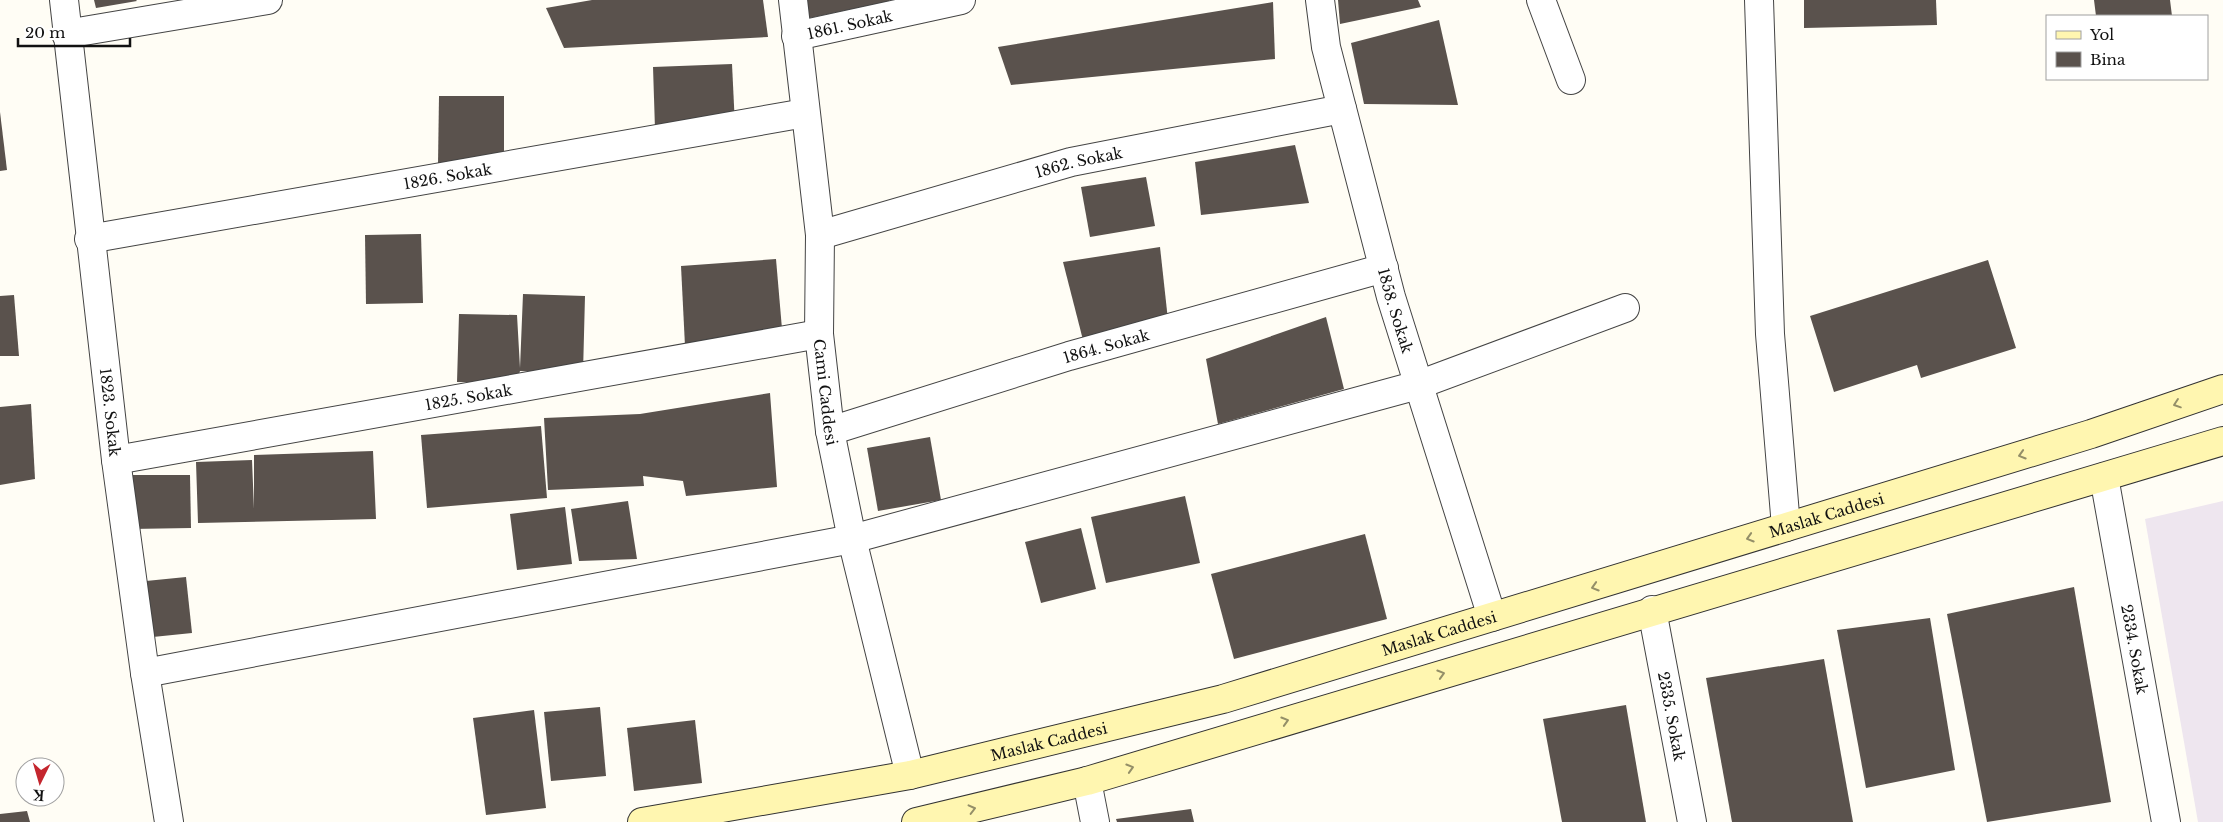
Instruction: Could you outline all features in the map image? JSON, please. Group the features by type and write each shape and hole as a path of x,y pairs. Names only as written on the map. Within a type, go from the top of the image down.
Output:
{"main road":[{"name":"Maslak Caddesi","path":"642,822 910,775 1223,699 2091,434 2223,389"},
{"path":"922,821 1087,781 1652,610 2223,441"}],"street":[{"name":"1823. Sokak","path":"64,0 66,34 89,240 116,460 145,673 169,822"},
{"path":"66,34 268,0"},
{"name":"Cami Caddesi","path":"793,0 820,235 820,334 830,432 852,539 910,775"},
{"name":"1861. Sokak","path":"796,36 961,0"},
{"name":"1858. Sokak","path":"1320,0 1326,48 1384,268 1418,385 1492,617"},
{"path":"1541,0 1571,80"},
{"path":"1760,0 1770,334 1786,527"},
{"name":"1862. Sokak","path":"820,235 1071,162 1342,109"},
{"name":"1826. Sokak","path":"89,240 806,113"},
{"name":"1864. Sokak","path":"830,432 1069,356 1384,268"},
{"path":"145,673 852,539 1418,385 1626,308"},
{"name":"1825. Sokak","path":"116,460 820,334"},
{"name":"2334. Sokak","path":"2104,477 2166,822"},
{"name":"2335. Sokak","path":"1652,610 1692,822"},
{"path":"1087,781 1095,822"}],"shaded area":[{"path":"2223,501 2223,822 2198,822 2145,519"}],"building":[{"path":"94,0 136,0 137,1 96,8"},
{"path":"592,0 763,0 768,37 564,48 546,8"},
{"path":"804,0 889,0 890,1 805,19"},
{"path":"1338,0 1418,0 1421,7 1340,24"},
{"path":"1804,0 1936,0 1937,25 1804,28"},
{"path":"2094,0 2170,0 2172,15 2096,15"},
{"path":"1273,2 1275,59 1011,85 998,47"},
{"path":"1439,20 1458,105 1364,104 1351,43"},
{"path":"732,64 735,126 655,129 653,67"},
{"path":"439,96 504,96 504,164 438,164"},
{"path":"0,112 7,170 0,171"},
{"path":"1295,145 1309,203 1201,215 1195,162"},
{"path":"1146,177 1155,226 1090,237 1081,187"},
{"path":"421,234 423,303 366,304 365,235"},
{"path":"1160,247 1168,320 1083,340 1063,262"},
{"path":"776,259 782,329 685,346 681,266"},
{"path":"1988,260 2016,348 1921,378 1917,365 1834,392 1810,316"},
{"path":"523,294 585,296 583,373 520,371 516,383 457,382 459,314 517,315 520,368"},
{"path":"14,295 19,356 0,356 0,296"},
{"path":"1326,317 1344,389 1218,424 1206,359"},
{"path":"770,393 777,487 686,496 683,481 643,476 644,486 548,490 544,418 640,414"},
{"path":"31,404 35,479 0,485 0,407"},
{"path":"541,426 547,498 427,508 421,435"},
{"path":"930,437 941,500 878,511 867,448"},
{"path":"373,451 376,519 198,523 196,462 252,460 254,509 254,455"},
{"path":"125,475 190,475 191,528 131,529"},
{"path":"1185,496 1200,563 1106,583 1091,517"},
{"path":"628,501 637,559 579,561 571,509"},
{"path":"565,507 572,564 517,570 510,514"},
{"path":"1081,528 1096,589 1041,603 1025,542"},
{"path":"1365,534 1387,619 1234,659 1211,574"},
{"path":"186,577 192,633 143,638 136,582"},
{"path":"2074,587 2111,802 1987,822 1947,614"},
{"path":"1930,618 1955,770 1866,788 1837,630"},
{"path":"1824,659 1853,822 1732,822 1706,678"},
{"path":"1626,705 1646,822 1562,822 1543,719"},
{"path":"600,707 606,776 551,781 544,712"},
{"path":"534,710 546,808 486,815 473,718"},
{"path":"695,720 702,783 634,791 627,728"},
{"path":"1191,809 1194,822 1117,822 1116,819"},
{"path":"27,811 30,822 0,822 0,814"}]}
